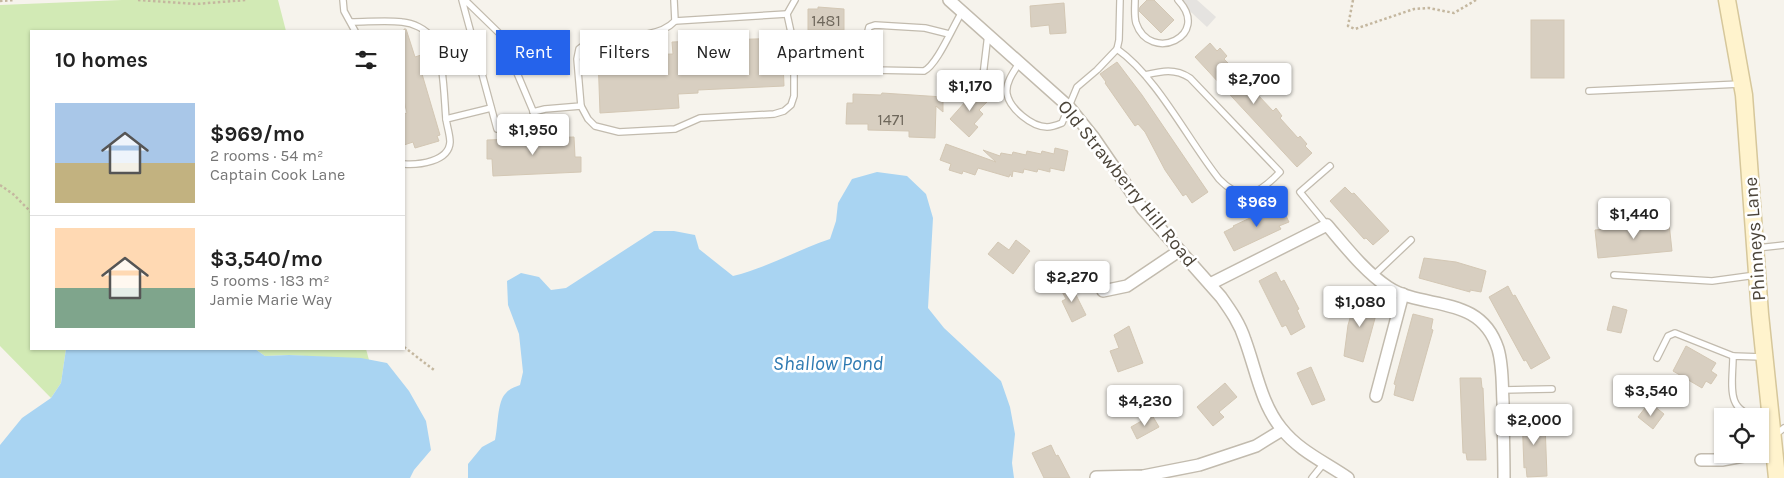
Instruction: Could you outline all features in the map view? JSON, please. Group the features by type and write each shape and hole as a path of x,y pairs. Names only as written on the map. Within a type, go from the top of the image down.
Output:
{"main road":[{"name":"Phinneys Lane","path":"1727,0 1742,84 1764,357 1763,408"},
{"name":"Phinneys Lane","path":"1769,423 1779,432 1777,478"}],"street":[{"name":"Old Strawberry Hill Road","path":"949,0 1069,107 1094,138 1142,208 1221,297 1239,324 1262,394 1271,414 1282,430 1300,447 1348,478"},
{"path":"1210,284 1327,225 1374,275 1388,287 1403,294 1453,306 1474,317 1484,326 1498,349 1502,369 1504,478"},
{"path":"1103,292 1127,286 1179,251"},
{"path":"1376,396 1403,294"},
{"path":"1096,477 1143,476 1198,465 1256,446 1282,430"},
{"path":"1769,441 1779,432"},
{"path":"1701,460 1714,460"}],"lane":[{"path":"343,0 344,11 355,30"},
{"path":"464,0 501,35 536,118 497,129 464,0"},
{"path":"674,0 676,21"},
{"path":"787,14 676,21 670,27 659,32 600,36 584,44 579,49 577,59 582,106 588,119 595,126 619,132 675,129 700,118 774,114 784,111 791,105 795,85 794,46 787,14 795,0"},
{"path":"1020,62 1009,81 1007,94 1012,104 1027,120 1042,127 1062,123 1077,87 1097,70 1117,48 1120,0"},
{"path":"1134,0 1137,26 1149,40 1161,45 1176,39 1186,31 1188,26 1188,15 1178,0"},
{"path":"949,34 925,28 874,25 869,27 868,67 873,70 924,70 930,68 936,61 962,12"},
{"path":"351,22 403,22 415,25 426,31 432,38 438,53 450,144 445,154 437,159 412,165 405,164"},
{"path":"982,84 988,34"},
{"path":"1117,48 1145,75 1215,175 1232,191 1244,194 1257,192 1264,189 1280,172 1190,78 1177,71 1162,71 1145,75"},
{"path":"1589,91 1742,84"},
{"path":"533,112 546,108 582,106"},
{"path":"446,119 491,108"},
{"path":"1327,225 1300,192 1330,166"},
{"path":"1374,275 1411,240"},
{"path":"1755,248 1784,245"},
{"path":"1614,275 1712,281 1756,275"},
{"path":"1657,358 1668,336 1675,333 1733,356 1764,357"},
{"path":"1733,356 1733,400 1737,408"},
{"path":"1503,390 1552,389"},
{"path":"1312,478 1324,463"}],"path":[{"path":"0,1 15,0"},
{"path":"138,0 196,4 246,0"},
{"path":"1353,0 1348,18 1348,26 1355,29 1414,8 1429,8 1454,13 1476,0"},
{"path":"0,185 13,194 30,211"},
{"path":"405,348 434,370"}],"green space":[{"path":"122,0 278,0 286,30 30,30 30,350 66,350 61,383 51,398 0,346 0,5"},
{"path":"256,350 366,350 369,360 289,355 265,356"}],"shaded area":[{"path":"1178,0 1197,0 1216,17 1207,27"}],"water":[{"name":"Shallow Pond","path":"877,172 907,176 926,194 933,218 928,308 944,328 1001,381 1010,407 1015,434 1012,463 1014,478 468,478 468,464 482,447 495,440 498,415 503,397 512,388 520,385 523,372 519,334 508,305 507,281 521,273 539,277 551,290 566,288 654,231 674,231 695,235 699,249 733,276 746,273 830,239 836,221 838,203 852,179"},
{"path":"66,350 256,350 265,356 361,358 387,363 409,391 426,421 431,450 414,470 410,478 0,478 0,445 22,418 51,398 61,383"}],"building":[{"path":"1147,0 1154,0 1174,20 1161,33 1139,11 1140,7"},
{"path":"1064,3 1066,33 1050,34 1049,25 1031,27 1030,6"},
{"path":"818,7 844,9 844,30 808,30 808,9 818,9"},
{"path":"1531,20 1564,20 1564,78 1531,78"},
{"path":"405,30 415,57 420,55 420,75 422,75 440,135 437,136 439,141 415,148 413,142 405,145 405,114 407,113 405,105"},
{"path":"749,39 759,39 759,75 784,75 784,86 698,90 698,93 678,94 679,108 600,113 599,75 668,75 668,54 673,54 672,42 678,42 678,75 749,75"},
{"path":"1210,43 1217,51 1220,48 1227,56 1224,59 1243,78 1245,76 1253,84 1251,86 1257,94 1273,111 1276,108 1282,116 1280,118 1298,138 1300,136 1307,144 1305,146 1312,153 1297,167 1195,57"},
{"path":"1117,62 1142,95 1208,192 1192,203 1186,194 1183,196 1165,170 1145,132 1138,124 1135,126 1100,74"},
{"path":"972,86 988,101 979,110 983,114 974,124 978,127 969,137 950,119 966,101 962,97"},
{"path":"882,93 943,97 943,112 936,106 935,138 909,137 909,131 868,130 868,124 846,124 847,103 853,103 853,94 881,95"},
{"path":"574,137 575,157 581,157 581,172 493,176 492,159 487,159 487,140"},
{"path":"946,144 996,162 983,150 1000,156 1001,153 1012,155 1013,152 1026,155 1027,151 1041,154 1042,151 1054,154 1055,148 1068,151 1064,171 1050,168 1050,172 1038,169 1037,172 1024,169 1023,173 1013,171 1012,177 1010,174 1009,177 978,168 975,175 963,171 962,174 949,170 951,164 940,160"},
{"path":"1345,187 1352,194 1354,193 1389,231 1373,245 1366,238 1364,239 1330,201"},
{"path":"1280,204 1289,222 1279,226 1281,229 1234,251 1224,232"},
{"path":"1669,223 1672,251 1598,258 1595,230"},
{"path":"1016,240 1030,251 1013,274 988,254 998,242 1009,250"},
{"path":"1424,258 1456,262 1486,271 1481,292 1470,290 1470,292 1419,278"},
{"path":"1276,272 1281,282 1284,280 1299,309 1297,310 1305,327 1291,335 1286,325 1282,327 1259,281"},
{"path":"1070,283 1086,315 1072,322 1062,301 1066,299 1060,288"},
{"path":"1508,286 1513,296 1515,295 1550,358 1531,369 1526,360 1524,361 1489,297"},
{"path":"1357,295 1377,301 1374,310 1377,311 1363,362 1344,356 1348,325"},
{"path":"1613,306 1627,310 1621,333 1607,330"},
{"path":"1413,314 1433,319 1431,329 1433,330 1413,401 1394,395 1396,385 1394,384"},
{"path":"1129,326 1143,363 1118,372 1110,351 1119,348 1114,335"},
{"path":"1686,346 1716,363 1711,371 1717,375 1711,384 1706,381 1702,388 1673,371"},
{"path":"1311,367 1325,400 1312,405 1297,373"},
{"path":"1460,378 1481,378 1486,460 1467,460 1466,453 1463,453"},
{"path":"1225,383 1237,397 1219,412 1224,417 1213,426 1197,407"},
{"path":"1654,406 1664,414 1653,429 1638,417 1645,408 1649,411"},
{"path":"1152,415 1159,427 1137,439 1131,427"},
{"path":"1522,415 1542,415 1542,424 1545,424 1547,476 1527,477 1526,467 1524,468"},
{"path":"1051,445 1070,478 1044,478 1032,453"}]}
